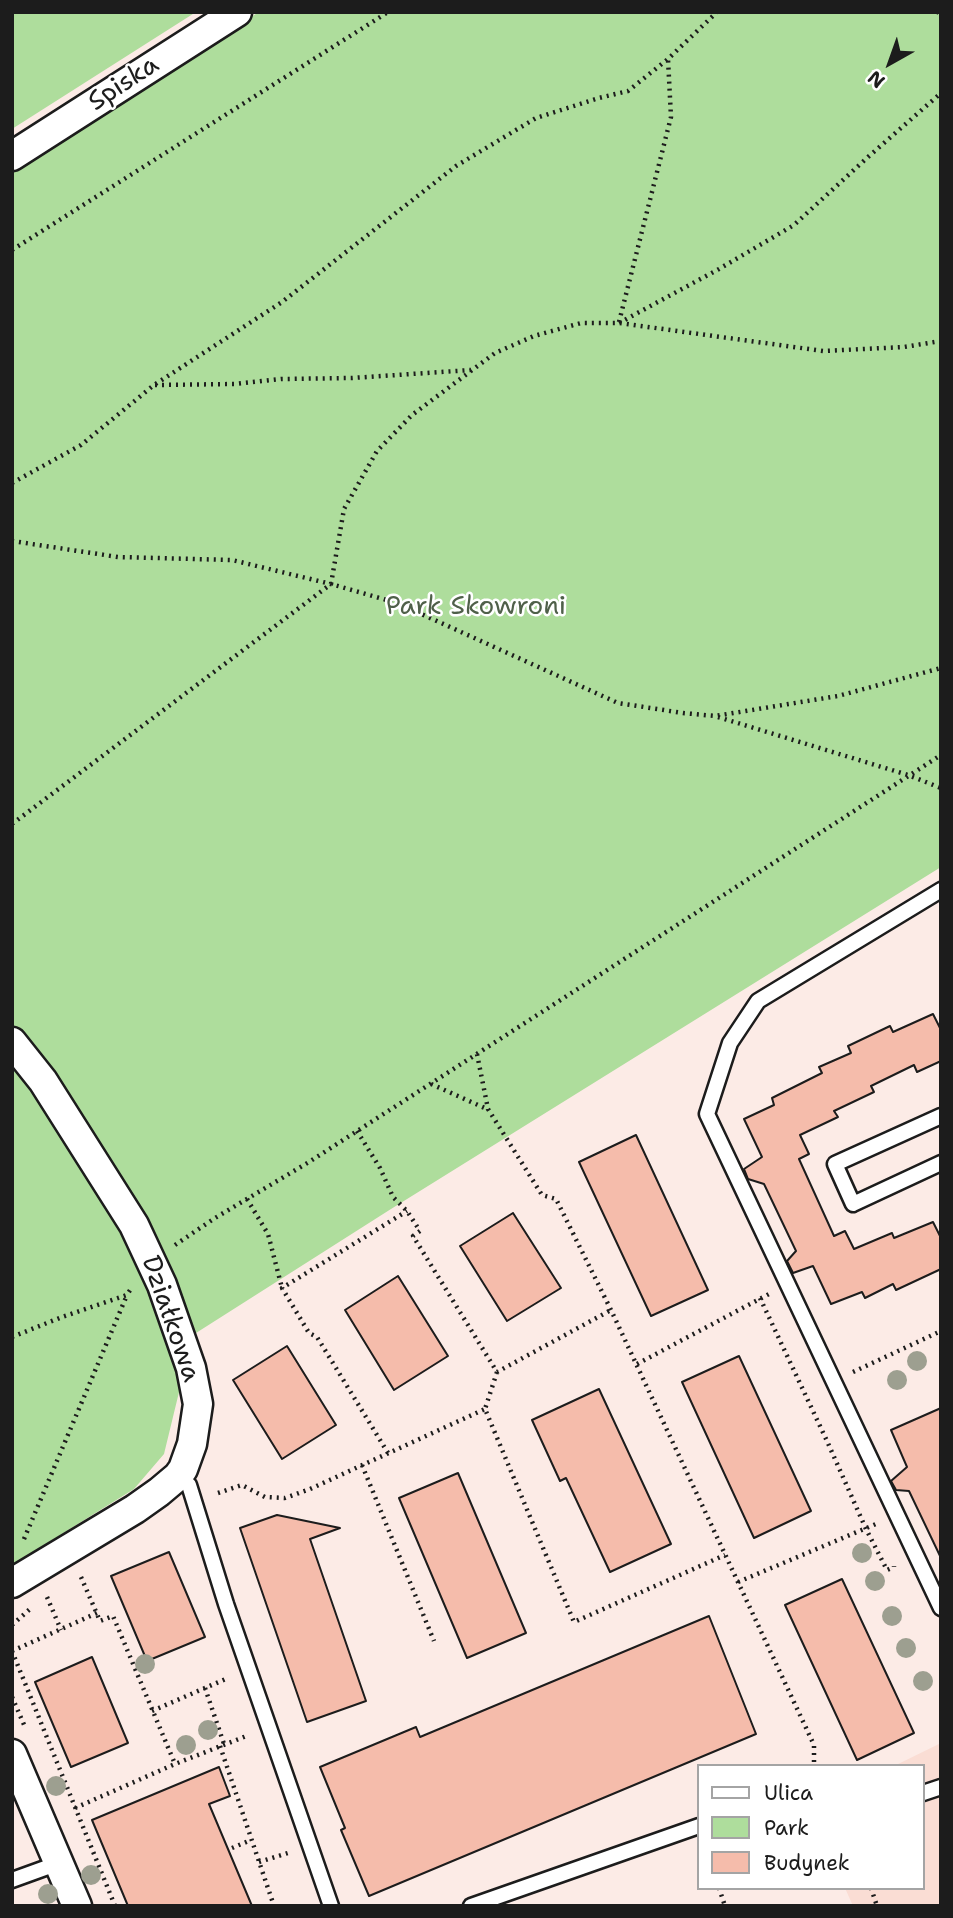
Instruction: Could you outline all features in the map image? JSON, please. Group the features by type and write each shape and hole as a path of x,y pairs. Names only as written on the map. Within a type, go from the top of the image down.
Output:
{"street":[{"name":"Spiska","path":"12,156 237,12"},
{"name":"Działkowa","path":"12,1042 66,1116 134,1225 152,1260 191,1368 198,1404 192,1444 178,1476 135,1509 12,1583"},
{"path":"12,1754 76,1906"}],"lane":[{"path":"941,890 758,1001 730,1043 707,1114 941,1608"},
{"path":"941,1116 835,1164 853,1204 941,1163"},
{"path":"178,1476 189,1486 248,1670 331,1906"},
{"path":"471,1906 698,1826"},
{"path":"12,1880 59,1863"}],"path":[{"path":"12,250 388,12"},
{"path":"12,483 81,445 154,385 282,302 456,166 536,118 628,91 668,59 717,12"},
{"path":"938,12 941,17"},
{"path":"619,323 671,117 668,59"},
{"path":"619,323 794,225 941,93"},
{"path":"12,824 331,584 344,509 377,451 412,415 495,353 534,336 581,323 619,323 822,351 904,347 941,341"},
{"path":"154,385 235,384 281,379 352,378 472,370"},
{"path":"12,541 118,557 232,560 331,584 397,603 618,703 715,716 908,775 941,788"},
{"path":"715,716 838,696 941,668"},
{"path":"23,1542 127,1295 152,1260 803,846 941,755"},
{"path":"477,1054 488,1109 542,1195 556,1199 637,1364 814,1745 814,1764"},
{"path":"430,1083 488,1109"},
{"path":"357,1131 380,1168 393,1196 407,1210 420,1231 413,1236 497,1372"},
{"path":"247,1199 268,1234 282,1288 309,1334 317,1337 388,1453"},
{"path":"282,1288 407,1210"},
{"path":"637,1364 787,1285"},
{"path":"12,1337 127,1295"},
{"path":"760,1298 866,1529"},
{"path":"611,1310 497,1372 485,1409 575,1622 726,1555"},
{"path":"833,1382 941,1331"},
{"path":"218,1493 242,1485 265,1497 285,1498 485,1409"},
{"path":"362,1465 434,1641"},
{"path":"738,1582 897,1516"},
{"path":"80,1576 100,1621 113,1616 174,1764"},
{"path":"47,1597 61,1630"},
{"path":"97,1613 12,1651 115,1906"},
{"path":"152,1711 248,1670"},
{"path":"205,1688 274,1906"},
{"path":"75,1808 255,1732"},
{"path":"232,1848 251,1840"},
{"path":"259,1862 295,1850"}],"shaded area":[{"path":"941,1743 941,1906 853,1906 846,1890 925,1890 925,1764 898,1764"}],"green space":[{"path":"12,12 196,12 12,129"},
{"name":"Park Skowroni","path":"259,12 941,12 941,867 196,1333 177,1355 180,1388 164,1454 134,1489 12,1565 12,168"}],"building":[{"path":"933,1014 941,1030 941,1061 917,1072 914,1065 871,1086 874,1092 834,1111 838,1117 800,1135 809,1154 799,1159 834,1236 845,1231 854,1249 892,1233 894,1238 933,1222 941,1238 941,1269 896,1290 893,1284 865,1298 862,1292 831,1304 813,1266 793,1273 787,1261 796,1251 764,1184 748,1179 744,1169 762,1157 744,1119 774,1105 772,1098 822,1073 819,1067 851,1053 848,1046 890,1026 893,1032"},
{"path":"636,1135 708,1290 651,1316 579,1162"},
{"path":"513,1213 561,1288 507,1321 460,1246"},
{"path":"398,1276 448,1356 394,1390 345,1310"},
{"path":"287,1346 336,1425 282,1459 233,1380"},
{"path":"739,1356 811,1511 754,1538 682,1382"},
{"path":"599,1389 671,1544 610,1572 566,1478 560,1481 532,1420"},
{"path":"941,1408 941,1558 909,1491 896,1490 891,1481 907,1467 891,1430"},
{"path":"458,1473 526,1633 467,1658 399,1498"},
{"path":"277,1515 340,1528 310,1539 366,1701 307,1722 240,1528"},
{"path":"169,1552 205,1637 147,1661 111,1576"},
{"path":"842,1579 914,1733 857,1760 785,1605"},
{"path":"709,1616 756,1734 369,1896 341,1830 345,1828 320,1767 416,1727 420,1737"},
{"path":"92,1657 128,1743 71,1767 35,1682"},
{"path":"219,1767 230,1796 209,1804 252,1906 128,1906 92,1820"}]}
